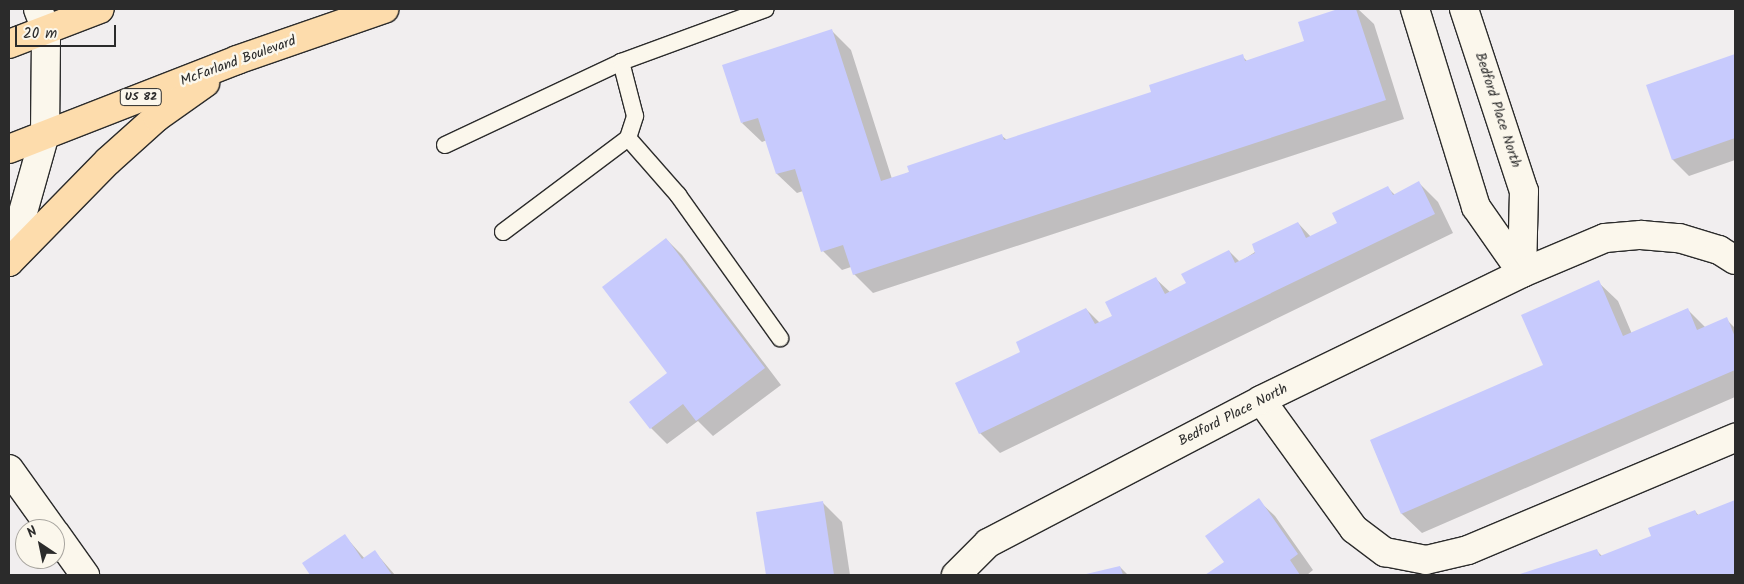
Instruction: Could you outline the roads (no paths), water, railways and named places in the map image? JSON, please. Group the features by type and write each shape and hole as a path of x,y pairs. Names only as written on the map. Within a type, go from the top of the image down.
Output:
{"highway":[{"path":"9,44 42,19 100,9"},
{"name":"McFarland Boulevard","path":"9,149 237,60 384,9"},
{"path":"9,262 108,161 157,117 237,60"}],"street":[{"path":"1415,9 1476,207 1522,273 1605,238 1640,235 1679,238 1719,250 1735,260"},
{"name":"Bedford Place North","path":"956,575 988,542 1261,400 1522,273 1524,191 1464,9"},
{"path":"9,262 45,134 42,19"},
{"path":"1261,400 1354,529 1385,552 1426,560 1468,550 1735,438"},
{"path":"9,469 45,519"},
{"path":"65,547 85,575"}],"lane":[{"path":"445,145 621,62 766,9"},
{"path":"503,232 628,138 635,116 621,62"},
{"path":"628,138 678,195 780,338"}]}
